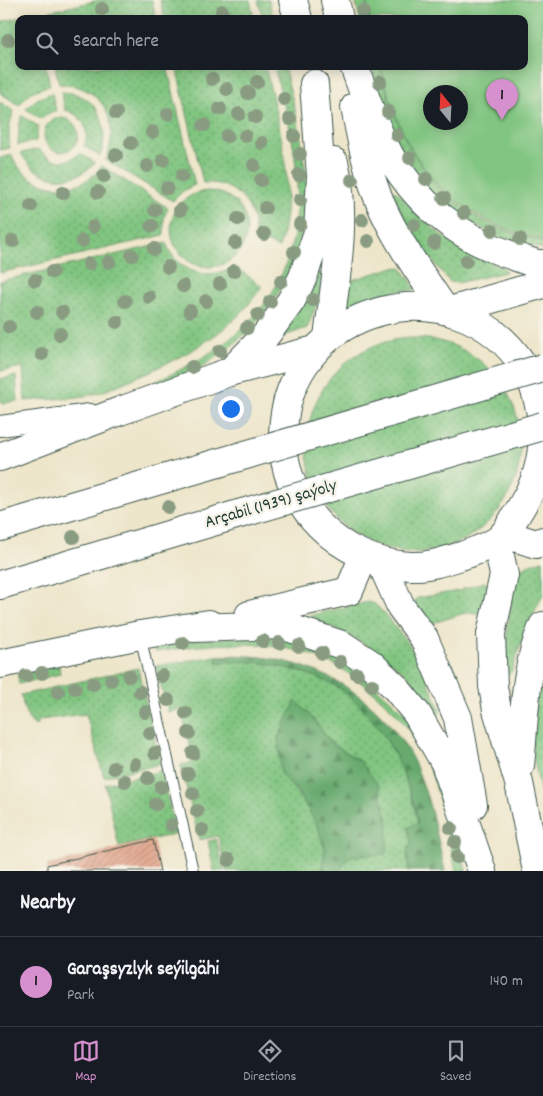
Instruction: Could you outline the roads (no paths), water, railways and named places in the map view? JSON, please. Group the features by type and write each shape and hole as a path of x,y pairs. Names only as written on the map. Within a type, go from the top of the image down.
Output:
{"main road":[{"path":"294,0 297,15"},
{"path":"335,0 338,15"},
{"path":"349,70 361,136 378,198 394,231 447,310 480,324 506,344 525,369 538,398 543,426"},
{"path":"356,70 382,139 396,166 412,190 444,219 467,235 490,247 536,264 543,264"},
{"path":"312,75 335,166 340,207 339,254 322,344 298,376 287,404 283,435 286,466 297,495 314,520 337,541 372,559 411,566 442,562 471,552 501,537 531,492 541,462 543,439"},
{"path":"229,372 266,335 291,301 303,277 318,232 321,176 312,75"},
{"path":"0,457 229,372 322,344 360,318 395,307 447,310 543,284"},
{"path":"0,527 543,368"},
{"name":"Arçabil (1939) şaýoly","path":"0,585 543,426"},
{"path":"501,537 536,544 543,541"},
{"path":"501,537 504,574 491,634 493,686 497,710 519,783 537,871"},
{"path":"193,628 349,591 372,559"},
{"path":"372,559 424,638 458,718 483,871"},
{"path":"0,664 140,635 193,628 281,625 342,645 371,664 395,686 417,714 445,763 483,871"},
{"path":"519,783 525,690 530,663 543,626"}],"street":[{"path":"0,426 120,411"}],"lane":[{"path":"140,635 193,871"}],"place":[{"name":"Garaşsyzlyk seýilgähi","path":"502,120"}]}
